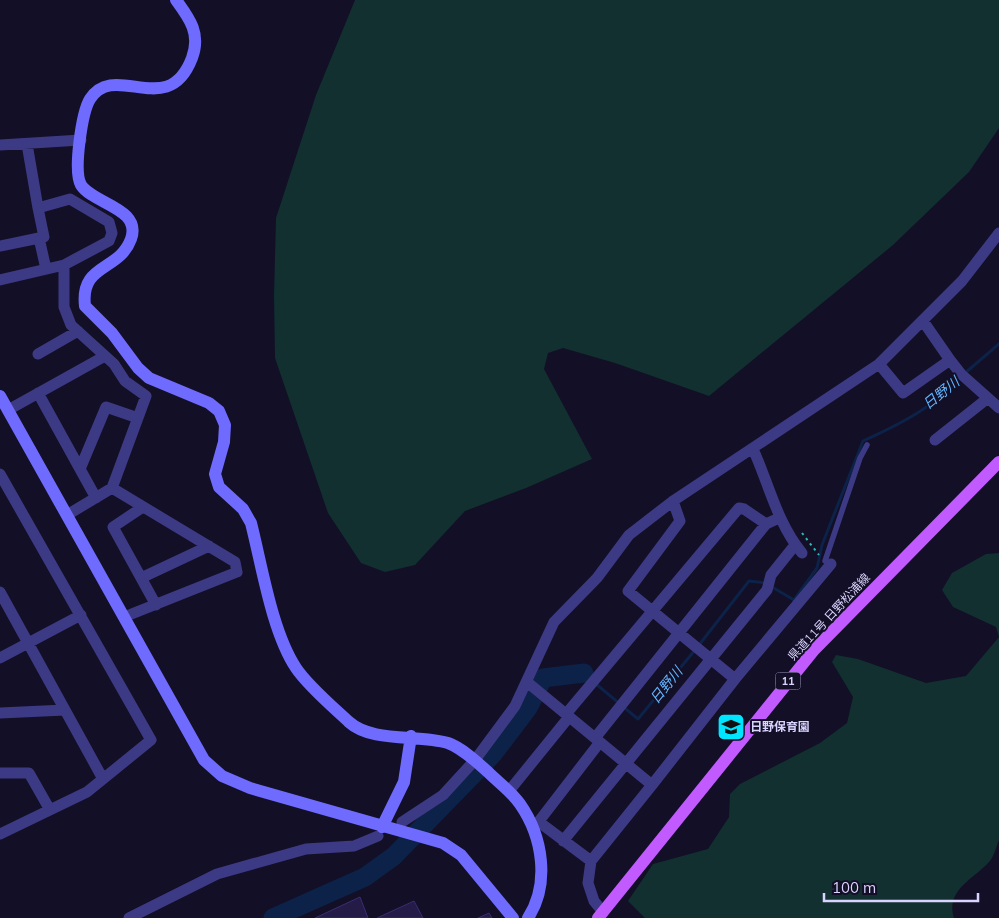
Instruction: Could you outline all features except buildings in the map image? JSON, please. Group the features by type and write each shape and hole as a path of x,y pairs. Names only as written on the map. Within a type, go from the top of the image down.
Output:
{"main road":[{"name":"県道11号 日野松浦線","path":"600,915 814,650 999,462"}],"street":[{"path":"176,0 190,19 196,34 194,53 180,79 172,86 162,89 122,85 100,91 92,97 87,105 79,156 80,184 88,192 120,211 128,219 132,227 131,238 121,256 101,268 86,284 85,306 112,333 138,368 149,378 209,403 219,411 224,425 224,442 215,474 219,487 243,509 251,523 279,630 288,654 297,670 352,724 369,733 411,736 450,744 475,760 509,791 521,805 536,826 541,856 542,876 537,904 528,918"},
{"path":"0,145 81,140"},
{"path":"0,246 44,237 27,144"},
{"path":"0,280 64,265 109,241 112,233 109,222 70,199 38,208"},
{"path":"402,822 443,796 475,760 516,706 554,622 597,578 629,535 674,501 879,364 962,280 999,233"},
{"path":"39,238 46,269"},
{"path":"64,265 64,307 71,325 114,364 125,381 146,396 112,488 67,515"},
{"path":"923,321 961,374 999,408"},
{"path":"42,349 78,331"},
{"path":"8,410 105,356"},
{"path":"879,364 903,393 950,360"},
{"path":"38,393 96,498"},
{"path":"0,396 204,760 222,776 250,788 363,822 380,831 443,843 460,855 514,918"},
{"path":"935,440 988,398"},
{"path":"80,468 106,407 138,418"},
{"path":"563,840 767,590 771,575 798,549 779,518 765,475 753,449"},
{"path":"0,474 151,740 87,792 0,834"},
{"path":"112,488 235,562 237,572 124,618"},
{"path":"674,501 680,521 628,591 735,680"},
{"path":"144,507 113,527 156,605"},
{"path":"509,791 651,611 739,508 744,509 766,524"},
{"path":"536,826 597,740 766,524 779,518"},
{"path":"141,578 209,546"},
{"path":"600,915 588,883 591,862 828,562"},
{"path":"0,592 103,778"},
{"path":"0,658 81,616"},
{"path":"527,682 652,785"},
{"path":"0,713 65,710"},
{"path":"129,918 217,874 306,849 346,847 380,831 404,782 411,736"},
{"path":"0,773 29,772 50,810"},
{"path":"536,826 563,840 591,862"}],"lane":[{"path":"828,562 860,458 867,446"}],"path":[{"path":"798,527 828,562"}],"green space":[{"path":"355,0 999,0 999,128 969,172 893,245 709,396 615,363 563,348 548,353 544,369 592,459 526,488 465,511 415,565 385,572 361,563 328,513 275,358 276,218 316,95"},
{"path":"999,553 999,637 996,627 953,607 942,590 952,573 986,554"},
{"path":"999,637 999,840 991,860 957,892 952,908 954,918 645,918 628,901 653,864 708,849 729,817 730,794 740,784 820,743 847,723 853,697 832,662 836,655 858,659 926,683 966,676"}],"waterway":[{"name":"日野川","path":"965,373 999,344"},
{"name":"日野川","path":"772,587 794,600 817,568 822,545 863,441 903,422 928,406 951,388 961,377"},
{"name":"日野川","path":"699,645 749,581 766,583"},
{"name":"日野川","path":"596,684 638,719 695,650"},
{"name":"日野川","path":"584,673 591,680"},
{"name":"日野川","path":"273,918 365,877 394,856 493,754 528,708 543,678 584,673"}],"place":[{"name":"日野保育園","path":"731,727"}]}
